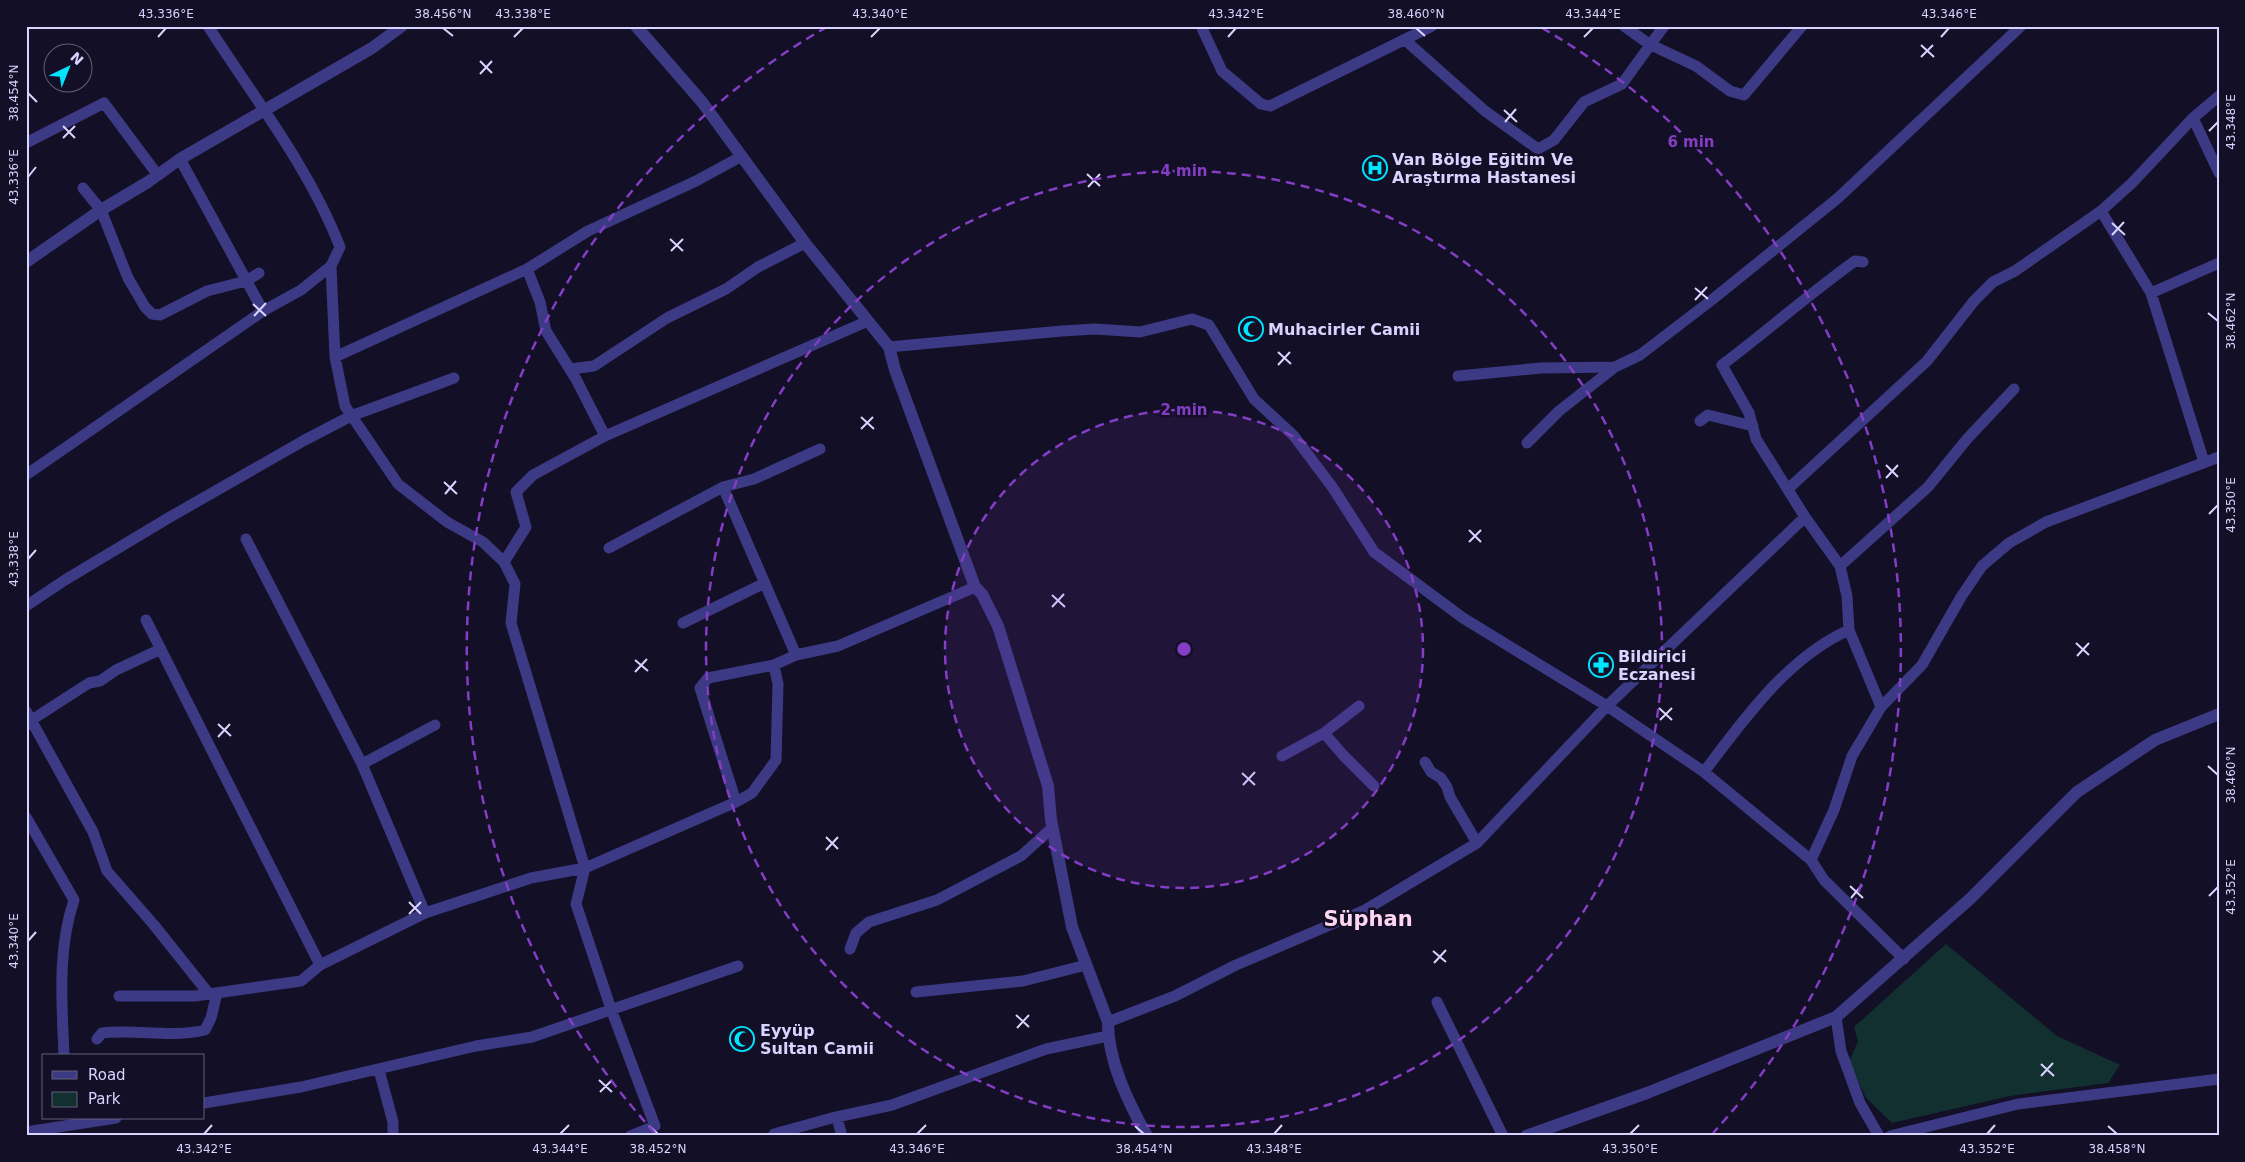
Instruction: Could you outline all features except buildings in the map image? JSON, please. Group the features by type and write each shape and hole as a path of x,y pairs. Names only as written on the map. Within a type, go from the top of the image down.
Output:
{"street":[{"path":"26,475 108,416 263,310 301,290 330,266 340,247 330,221 294,156 208,26"},
{"path":"26,262 156,174 372,48 402,26"},
{"path":"636,26 702,102 806,243 890,347 895,370 975,587 982,594 1001,635 1048,786 1052,828 1072,927 1108,1022 1108,1036 1122,1085 1147,1136"},
{"path":"1201,26 1222,70 1261,104 1270,106 1432,26"},
{"path":"1624,26 1650,44 1696,66 1730,91 1744,95 1802,26"},
{"path":"1405,40 1486,111 1538,149 1554,140 1584,102 1622,84 1664,26"},
{"path":"1527,443 1558,411 1615,367 1640,355 1838,198 2021,26"},
{"path":"1788,490 1926,360 1974,301 1993,282 2015,271 2101,211 2132,183 2193,118 2219,96"},
{"path":"27,142 104,103 156,174"},
{"path":"2193,118 2219,173"},
{"path":"335,357 527,269 588,231 696,181 742,156"},
{"path":"180,159 263,310"},
{"path":"83,188 101,210 128,278 145,307 152,314 160,315 206,291 246,281 259,273"},
{"path":"2101,211 2151,293 2204,462"},
{"path":"570,369 594,366 667,318 726,289 758,267 806,243"},
{"path":"1863,262 1855,261 1810,293 1768,330 1722,365 1749,413 1756,439 1805,517 1840,566 1847,596 1849,630 1881,707"},
{"path":"2151,293 2219,263"},
{"path":"330,266 335,357 346,406 351,416 398,484 447,522 483,542 504,562 515,584 511,623 585,868 576,904 611,1009 655,1126 630,1136"},
{"path":"527,269 540,302 546,331 570,369 605,436"},
{"path":"890,347 1062,331 1140,332 1192,319 1209,325 1254,400 1294,436 1333,488 1374,552 1463,618 1607,706 1704,772 1811,860 1824,880 1904,959"},
{"path":"504,562 526,527 516,492 533,475 605,436 868,321"},
{"path":"1458,376 1540,368 1615,367"},
{"path":"26,606 65,580 170,517 303,440 351,416 454,378"},
{"path":"1840,566 1928,487 1979,425 2014,389"},
{"path":"1700,420 1708,415 1753,426"},
{"path":"609,548 723,487 754,479 820,449"},
{"path":"1811,860 1834,810 1852,756 1881,707 1922,665 1961,597 1982,566 2009,542 2046,522 2219,456"},
{"path":"723,487 796,655"},
{"path":"1108,1022 1175,996 1236,966 1365,910 1477,843 1607,706 1805,517"},
{"path":"246,539 362,764 426,913"},
{"path":"683,623 765,583"},
{"path":"736,802 700,688 708,678 774,665 796,655 838,646 975,587"},
{"path":"146,620 320,965"},
{"path":"1704,772 1754,706 1810,653 1828,639 1849,630"},
{"path":"97,1038 102,1033 116,1031 144,1033 196,1032 205,1030 211,1018 213,993 107,871 93,832 28,719 89,684 100,681 161,649"},
{"path":"119,996 195,996 301,982 320,965 426,913 531,878 585,868 736,802 752,793 776,760 778,684 774,665"},
{"path":"1282,756 1324,733 1359,706"},
{"path":"1526,1136 1656,1089 1836,1017 1971,898 2077,792 2155,740 2219,714"},
{"path":"362,764 435,725"},
{"path":"1324,733 1374,786"},
{"path":"1425,762 1431,772 1440,778 1447,787 1450,797 1477,843"},
{"path":"26,817 74,900 68,919 61,961 64,1054"},
{"path":"850,949 856,933 868,922 937,900 1021,856 1052,828"},
{"path":"916,992 1023,981 1086,964"},
{"path":"205,1103 301,1087 476,1046 532,1037 738,966"},
{"path":"1437,1002 1503,1136"},
{"path":"1836,1017 1841,1051 1860,1103 1879,1136"},
{"path":"774,1136 774,1134 892,1105 1046,1049 1108,1036"},
{"path":"379,1070 393,1122 393,1136"},
{"path":"1890,1136 2018,1104 2219,1079"},
{"path":"837,1118 842,1136"},
{"path":"26,1132 72,1127 106,1120"}],"green space":[{"path":"1946,944 2057,1036 2120,1065 2108,1083 2010,1096 1892,1123 1866,1098 1849,1062 1858,1041 1854,1027"}],"place":[{"name":"Van Bölge Eğitim Ve Araştırma Hastanesi","path":"1375,168"},
{"name":"Muhacirler Camii","path":"1251,329"},
{"name":"Bildirici Eczanesi","path":"1601,665"},
{"name":"Eyyüp Sultan Camii","path":"742,1039"}],"district":[{"name":"Süphan","path":"1368,919"}]}
